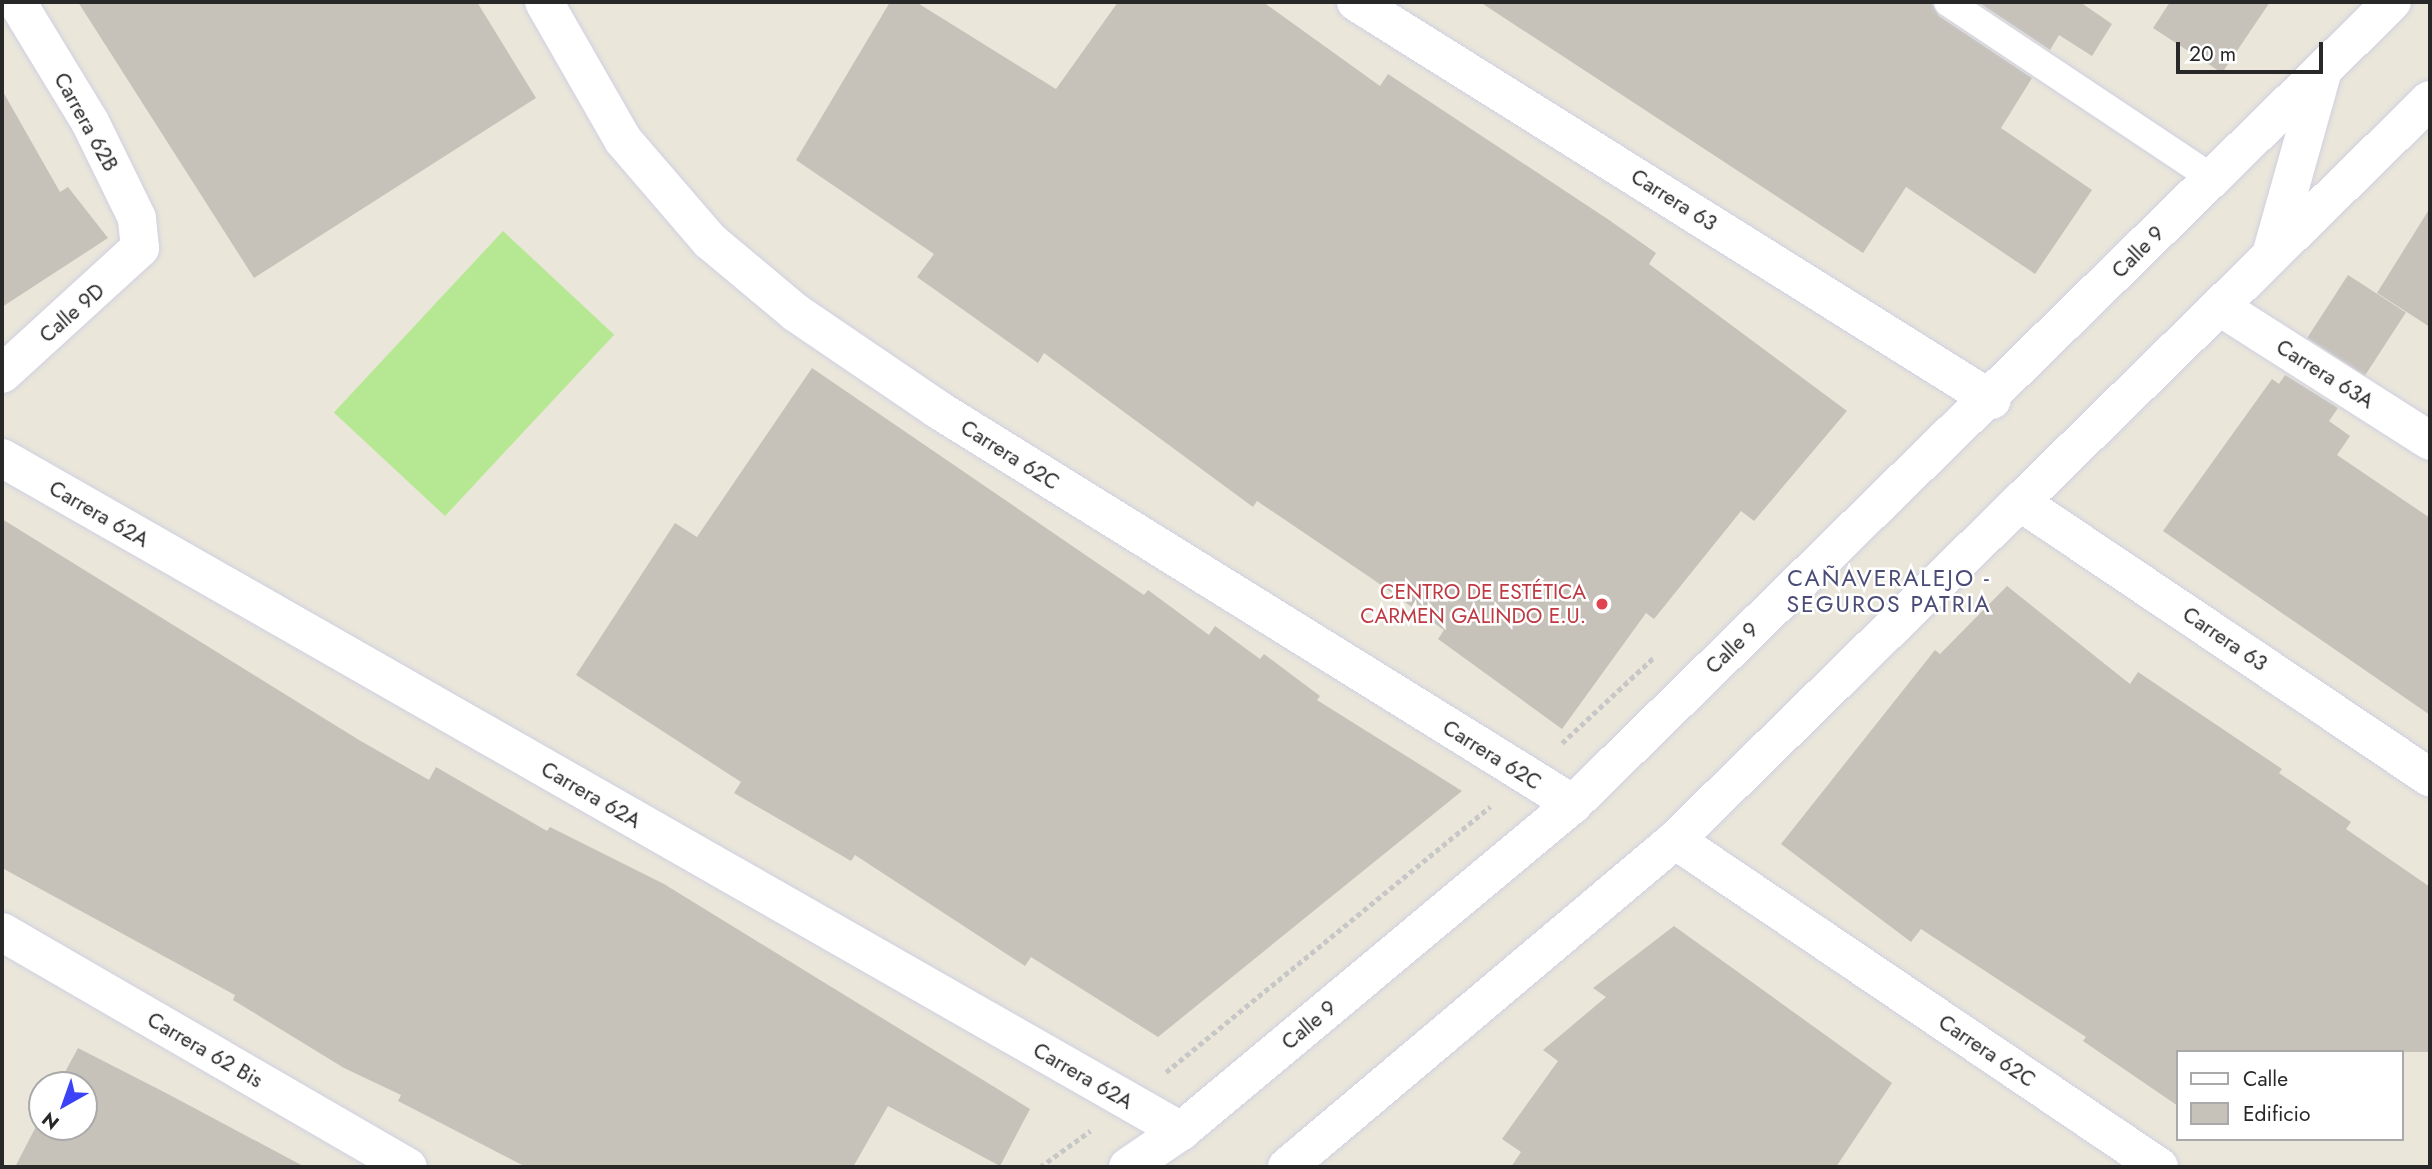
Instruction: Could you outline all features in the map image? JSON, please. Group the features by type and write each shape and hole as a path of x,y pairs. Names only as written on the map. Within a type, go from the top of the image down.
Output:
{"street":[{"name":"Carrera 62B","path":"17,2 90,122 137,218 141,248"},
{"name":"Carrera 62C","path":"544,2 623,140 710,242 796,313 937,409 1573,804"},
{"name":"Carrera 63","path":"1356,2 1992,400"},
{"name":"Calle 9","path":"1128,1167 1181,1131 1573,804 1992,400 2212,178 2392,2"},
{"path":"2271,257 2323,68"},
{"path":"1287,1167 1675,840 2430,100"},
{"name":"Calle 9D","path":"2,374 141,248"},
{"name":"Carrera 63A","path":"2220,307 2430,441"},
{"name":"Carrera 62A","path":"2,458 1181,1131"},
{"name":"Carrera 63","path":"2020,502 2430,777"},
{"name":"Carrera 62C","path":"1675,840 2151,1165"},
{"name":"Carrera 62 Bis","path":"2,932 408,1167"}],"lane":[{"path":"1948,2 2212,178"}],"path":[{"path":"1040,1167 1129,1102 1526,777 1658,652"}],"green space":[{"path":"503,231 614,335 445,516 334,412"}],"building":[{"path":"78,2 477,2 536,98 254,278"},
{"path":"890,2 916,2 1056,89 1118,2 1263,2 1380,86 1388,74 1609,220 1656,253 1649,264 1847,411 1754,521 1741,511 1654,619 1646,613 1562,729 1438,639 1444,630 1371,578 1257,501 1253,507 1044,353 1038,363 917,277 934,254 796,160"},
{"path":"1480,2 1931,2 1939,16 2032,78 2001,128 2092,190 2035,274 1906,187 1863,253"},
{"path":"1978,2 2080,2 2112,24 2092,56 2059,35 2050,50"},
{"path":"2170,2 2270,2 2222,73 2153,28"},
{"path":"2,90 60,192 68,187 108,238 2,307"},
{"path":"2430,208 2430,327 2377,293"},
{"path":"2348,275 2406,313 2365,375 2307,338"},
{"path":"812,368 1144,595 1148,590 1209,635 1215,626 1260,659 1264,654 1320,696 1317,700 1462,791 1158,1037 1031,957 1025,966 855,855 851,861 734,793 741,782 576,675 675,523 697,537"},
{"path":"2285,375 2338,408 2329,421 2350,436 2337,455 2430,518 2430,715 2163,531 2272,379 2279,384"},
{"path":"2,519 359,740 429,780 436,767 547,831 550,827 664,884 1030,1109 1000,1166 888,1106 853,1167 526,1167 398,1101 401,1095 344,1068 233,1000 235,995 2,868"},
{"path":"2007,586 2130,684 2138,672 2282,769 2279,773 2351,822 2346,829 2430,887 2430,1052 2176,1050 2176,1105 2083,1041 2086,1037 1921,929 1911,942 1781,844 1935,650 1940,654"},
{"path":"1674,926 1892,1083 1836,1167 1511,1167 1521,1152 1502,1139 1558,1061 1543,1050 1606,997 1593,988"},
{"path":"78,1048 305,1167 15,1167 28,1141 98,1141 98,1071 66,1071"}],"place":[{"name":"CENTRO DE ESTÉTICA CARMEN GALINDO E.U.","path":"1602,604"}],"district":[{"name":"CAÑAVERALEJO - SEGUROS PATRIA","path":"1889,591"}]}
